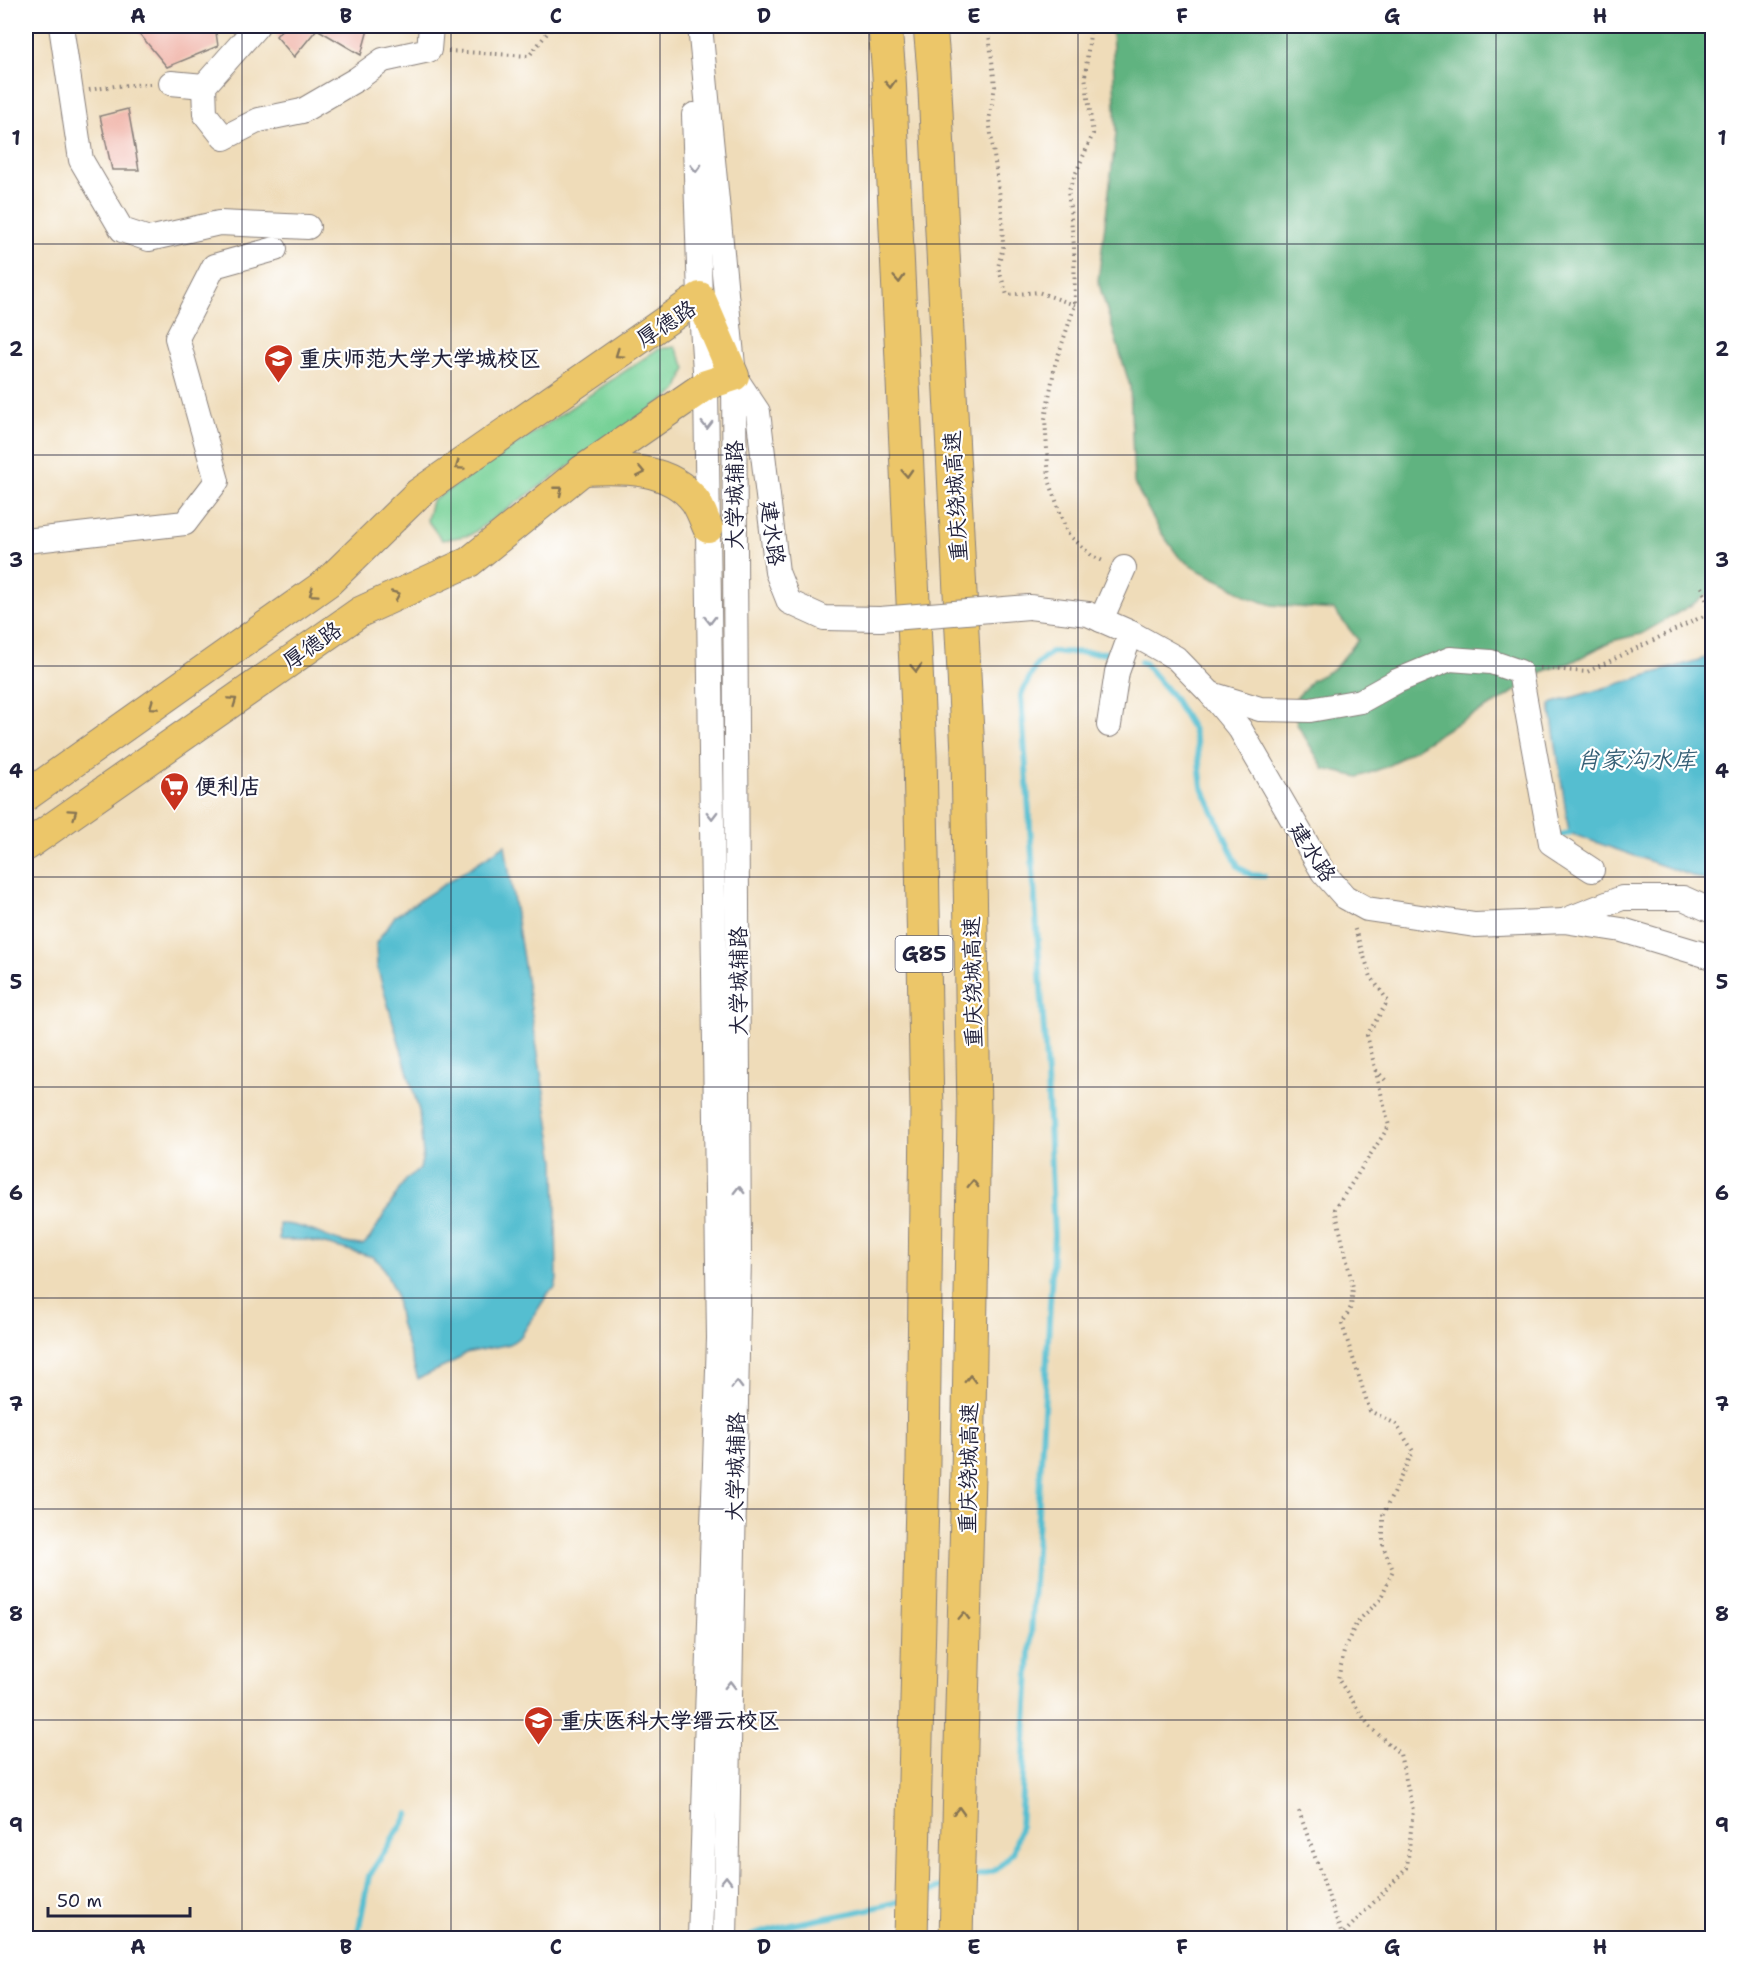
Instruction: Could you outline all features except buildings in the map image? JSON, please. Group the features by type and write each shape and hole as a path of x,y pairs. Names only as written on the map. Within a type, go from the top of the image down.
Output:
{"highway":[{"name":"重庆绕城高速","path":"885,26 920,742 927,1098 924,1463 912,1911"},
{"name":"重庆绕城高速","path":"930,26 968,753 974,1113 968,1476 956,1938"}],"main road":[{"name":"厚德路","path":"26,796 328,582 419,493 700,297 720,380 583,470 469,562 360,612 26,846"},
{"path":"583,470 624,468 670,478 695,501 708,528"}],"street":[{"path":"61,26 81,160 122,230 148,239 219,223 308,227"},
{"path":"258,26 204,86 205,114 224,138 259,120 302,111 357,79 383,60 429,50 432,26"},
{"path":"688,26 692,56 700,297"},
{"name":"大学城辅路","path":"700,26 720,380 739,1256 725,1938"},
{"path":"171,82 204,86"},
{"path":"26,541 185,523 217,481 177,338 214,266 275,249"},
{"name":"大学城辅路","path":"700,1938 719,1338 708,528 720,380"},
{"name":"建水路","path":"720,380 758,412 777,572 789,602 824,618 880,619 1029,607 1088,614 1131,633 1176,658 1211,694 1240,729 1323,872 1345,897 1367,909 1475,925 1564,921 1622,930 1713,957"},
{"path":"1101,620 1124,570"},
{"path":"1109,725 1117,672 1131,633"},
{"path":"1211,694 1260,709 1310,710 1361,701 1397,681 1450,659 1491,662 1520,672 1551,843 1592,870"},
{"path":"1564,921 1622,898 1683,897 1713,911"}],"path":[{"path":"429,50 529,56 553,26"},
{"path":"988,26 996,86 989,120 1002,212 1003,247 998,267 1007,295 1038,292 1075,305"},
{"path":"1091,26 1085,76 1093,135 1068,191 1074,246 1075,305 1055,365 1045,419 1050,480 1067,533 1092,556 1124,570"},
{"path":"115,86 171,82"},
{"path":"1503,666 1587,672 1712,613 1702,587"},
{"path":"1299,1811 1342,1937 1407,1868 1413,1810 1400,1754 1370,1726 1338,1679 1345,1647 1357,1622 1380,1600 1393,1570 1383,1546 1383,1515 1413,1451 1396,1424 1370,1411 1342,1324 1351,1307 1353,1287 1335,1209 1389,1126 1367,1035 1388,1001 1371,977 1345,897"},
{"path":"1375,1069 1388,1083"}],"green space":[{"path":"1112,26 1712,26 1712,591 1641,634 1612,641 1570,663 1547,670 1500,701 1450,727 1388,766 1359,777 1324,769 1297,724 1293,702 1312,680 1334,669 1358,640 1334,610 1272,605 1248,597 1179,557 1160,531 1134,483 1130,386 1098,281 1116,134"},
{"path":"675,347 686,368 677,391 470,535 442,540 427,520 432,501 658,349"}],"water":[{"name":"肖家沟水库","path":"1712,656 1712,883 1569,833 1550,704"},
{"path":"505,845 555,1161 557,1279 555,1288 549,1292 521,1336 510,1344 466,1353 450,1364 418,1379 400,1322 395,1293 382,1265 373,1257 329,1245 306,1240 279,1240 279,1224 301,1227 342,1242 363,1245 370,1238 405,1180 420,1169 423,1155 419,1111 377,967 376,943 395,916"}],"waterway":[{"path":"967,1879 996,1870 1013,1853 1020,1828 1054,1235 1047,1076 1021,695 1036,665 1051,652 1117,653"},
{"path":"1141,662 1173,697 1193,730 1202,787 1238,866 1251,875 1264,876"},
{"path":"1558,836 1569,833"},
{"path":"357,1938 369,1876 409,1814"},
{"path":"921,1894 946,1886"},
{"path":"751,1936 789,1925 866,1910 903,1900"}],"place":[{"name":"重庆师范大学大学城校区","path":"278,384"},
{"name":"便利店","path":"174,812"},
{"name":"重庆医科大学缙云校区","path":"539,1746"}]}
